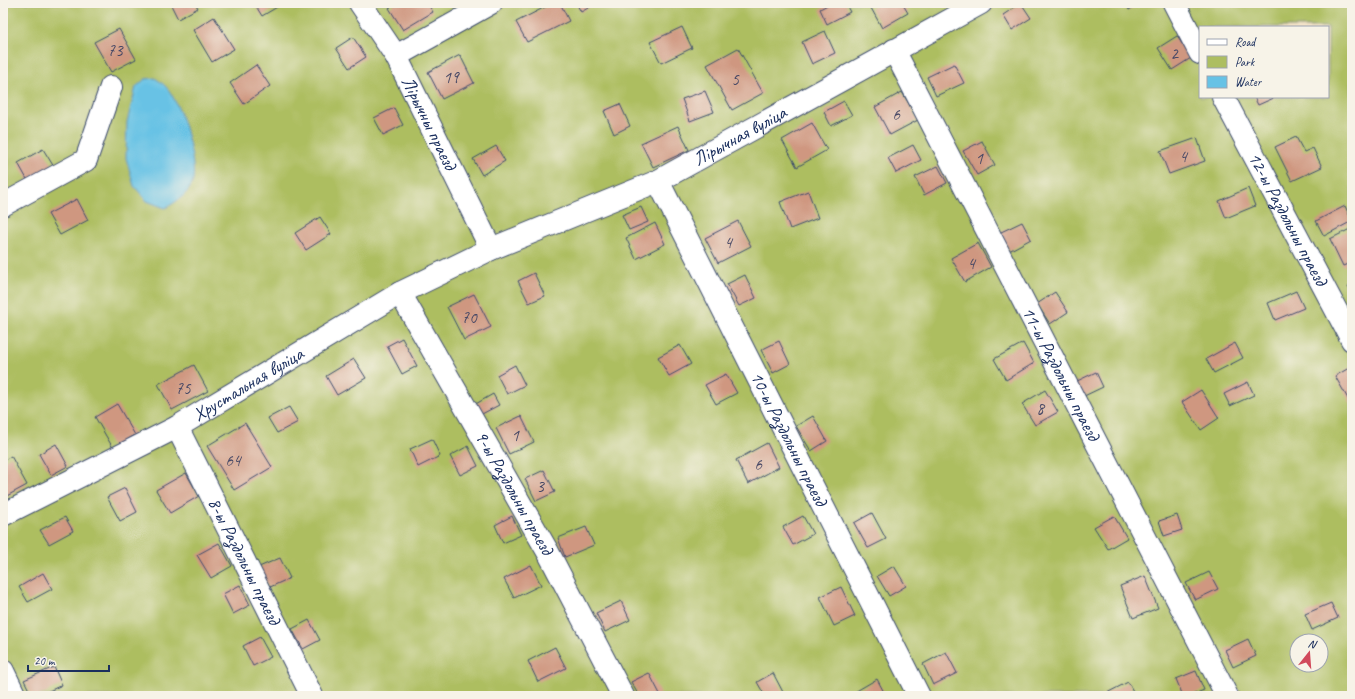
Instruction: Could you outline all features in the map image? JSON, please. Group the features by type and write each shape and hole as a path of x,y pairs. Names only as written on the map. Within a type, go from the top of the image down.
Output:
{"street":[{"name":"Лірычны праезд","path":"360,3 396,56 491,249"},
{"path":"396,56 491,3"},
{"name":"Лірычная вуліца","path":"491,249 658,181 981,3"},
{"path":"1174,3 1199,51"},
{"name":"11-ы Раздольны праезд","path":"894,50 1227,696"},
{"path":"3,205 86,160 111,87"},
{"name":"12-ы Раздольны праезд","path":"1224,98 1352,340"},
{"name":"10-ы Раздольны праезд","path":"658,181 919,696"},
{"name":"Хрустальная вуліца","path":"3,515 177,427 400,293 491,249"},
{"name":"9-ы Раздольны праезд","path":"400,293 548,552 623,696"},
{"name":"8-ы Раздольны праезд","path":"177,427 312,696"},
{"path":"3,671 15,696"}],"green space":[{"path":"3,3 1352,3 1352,696 3,696"}],"water":[{"path":"155,78 167,88 177,106 187,134 193,163 192,184 190,188 173,204 165,208 147,201 134,186 126,158 127,122 136,87 145,79"}],"building":[{"path":"170,3 195,3 198,8 178,19"},
{"path":"254,3 284,3 262,16"},
{"path":"397,3 427,3 433,12 403,30 389,8"},
{"path":"553,3 560,3 569,21 527,42 516,22"},
{"path":"576,3 597,3 581,12"},
{"path":"831,3 845,3 850,12 827,24 820,9"},
{"path":"880,3 902,3 908,13 882,28 871,8"},
{"path":"1021,3 1031,18 1012,30 1003,15"},
{"path":"1125,3 1140,3 1129,10"},
{"path":"214,17 234,49 212,62 193,30"},
{"path":"682,27 692,48 661,63 650,42"},
{"path":"119,29 136,59 111,72 94,42"},
{"path":"825,31 835,53 812,64 802,42"},
{"path":"1177,36 1191,58 1172,70 1158,48"},
{"path":"353,37 366,57 349,68 336,48"},
{"path":"738,48 763,93 732,110 707,65"},
{"path":"460,55 474,83 442,99 428,72"},
{"path":"954,64 964,83 936,96 927,77"},
{"path":"256,65 270,86 244,104 230,83"},
{"path":"705,91 714,112 690,121 682,99"},
{"path":"902,92 918,120 890,135 875,107"},
{"path":"1254,98 1274,98 1258,105"},
{"path":"844,101 852,115 831,126 824,112"},
{"path":"620,104 630,126 614,134 604,111"},
{"path":"394,108 403,125 383,135 374,118"},
{"path":"812,123 827,150 797,167 782,140"},
{"path":"678,126 689,150 653,167 641,143"},
{"path":"1296,137 1304,152 1313,148 1322,167 1292,181 1275,147"},
{"path":"1197,138 1205,161 1169,174 1160,151"},
{"path":"982,141 995,165 977,175 963,151"},
{"path":"913,145 921,160 896,173 888,158"},
{"path":"496,146 505,161 482,175 473,159"},
{"path":"43,149 54,167 28,181 18,163"},
{"path":"938,166 947,183 924,195 915,177"},
{"path":"1248,188 1255,206 1226,218 1219,201"},
{"path":"808,191 818,218 790,229 780,202"},
{"path":"77,199 88,220 60,235 48,214"},
{"path":"1345,206 1352,221 1324,236 1316,221"},
{"path":"641,207 648,222 629,230 622,215"},
{"path":"320,217 331,234 306,250 295,233"},
{"path":"738,221 751,246 718,263 705,238"},
{"path":"1022,222 1031,239 1009,251 999,233"},
{"path":"655,223 665,244 636,259 626,238"},
{"path":"1352,228 1352,262 1343,266 1330,239"},
{"path":"978,243 991,267 965,282 951,258"},
{"path":"534,273 545,296 529,303 518,281"},
{"path":"745,275 756,298 739,306 727,284"},
{"path":"1352,285 1352,294 1348,287"},
{"path":"1296,291 1304,308 1275,320 1268,303"},
{"path":"1055,292 1068,312 1050,324 1037,304"},
{"path":"474,294 491,327 464,340 447,307"},
{"path":"402,338 417,366 402,374 387,346"},
{"path":"779,341 790,364 773,373 761,350"},
{"path":"1023,343 1034,363 1006,380 994,359"},
{"path":"1235,343 1243,358 1214,373 1206,359"},
{"path":"680,345 691,364 669,376 658,357"},
{"path":"354,359 366,378 337,395 326,376"},
{"path":"194,365 208,391 172,410 158,384"},
{"path":"515,365 525,385 507,394 497,375"},
{"path":"1349,368 1352,374 1352,404 1335,376"},
{"path":"1096,372 1103,387 1080,398 1073,383"},
{"path":"726,374 737,393 716,404 705,385"},
{"path":"1248,382 1254,395 1230,406 1224,394"},
{"path":"1045,390 1058,412 1035,425 1022,404"},
{"path":"1201,390 1219,418 1201,430 1182,402"},
{"path":"493,394 499,405 480,415 474,405"},
{"path":"117,404 135,435 113,448 95,417"},
{"path":"289,407 298,422 277,433 268,418"},
{"path":"521,416 534,442 509,454 496,428"},
{"path":"813,416 827,441 811,451 796,426"},
{"path":"245,423 272,467 234,490 207,446"},
{"path":"432,439 440,456 418,467 410,449"},
{"path":"767,443 779,467 748,484 736,460"},
{"path":"56,444 68,466 51,475 39,454"},
{"path":"468,446 478,466 460,475 450,456"},
{"path":"11,456 27,485 3,498 3,461"},
{"path":"544,470 555,492 536,501 525,479"},
{"path":"186,473 199,496 170,513 156,490"},
{"path":"125,488 137,512 120,521 107,497"},
{"path":"872,513 886,539 868,548 854,523"},
{"path":"1177,515 1182,530 1164,536 1159,521"},
{"path":"512,516 521,535 503,543 495,525"},
{"path":"803,516 813,534 793,545 783,527"},
{"path":"1114,516 1127,538 1108,549 1094,527"},
{"path":"65,517 73,531 49,544 40,530"},
{"path":"586,527 594,545 565,557 558,538"},
{"path":"219,543 232,566 211,578 197,555"},
{"path":"280,558 290,578 268,588 259,567"},
{"path":"531,565 541,585 514,598 504,579"},
{"path":"894,566 906,586 889,596 877,576"},
{"path":"1209,572 1218,589 1195,600 1186,583"},
{"path":"43,573 52,589 28,602 19,587"},
{"path":"1145,576 1158,608 1133,618 1120,586"},
{"path":"240,585 250,605 233,614 223,594"},
{"path":"841,587 855,616 834,626 820,597"},
{"path":"621,601 630,620 605,632 596,613"},
{"path":"1331,603 1338,618 1312,630 1305,614"},
{"path":"309,620 320,640 303,649 292,629"},
{"path":"260,637 271,657 253,666 243,646"},
{"path":"1248,639 1256,656 1233,667 1225,650"},
{"path":"555,647 566,668 538,682 528,661"},
{"path":"946,652 957,673 933,685 923,664"},
{"path":"54,667 62,685 38,696 32,696 24,680"},
{"path":"1196,671 1204,690 1189,696 1183,696 1176,679"},
{"path":"649,673 660,694 657,696 639,696 631,682"},
{"path":"773,673 785,696 765,696 757,682"},
{"path":"877,679 886,696 855,696 853,693"},
{"path":"1128,682 1134,693 1127,696 1101,696"}]}
